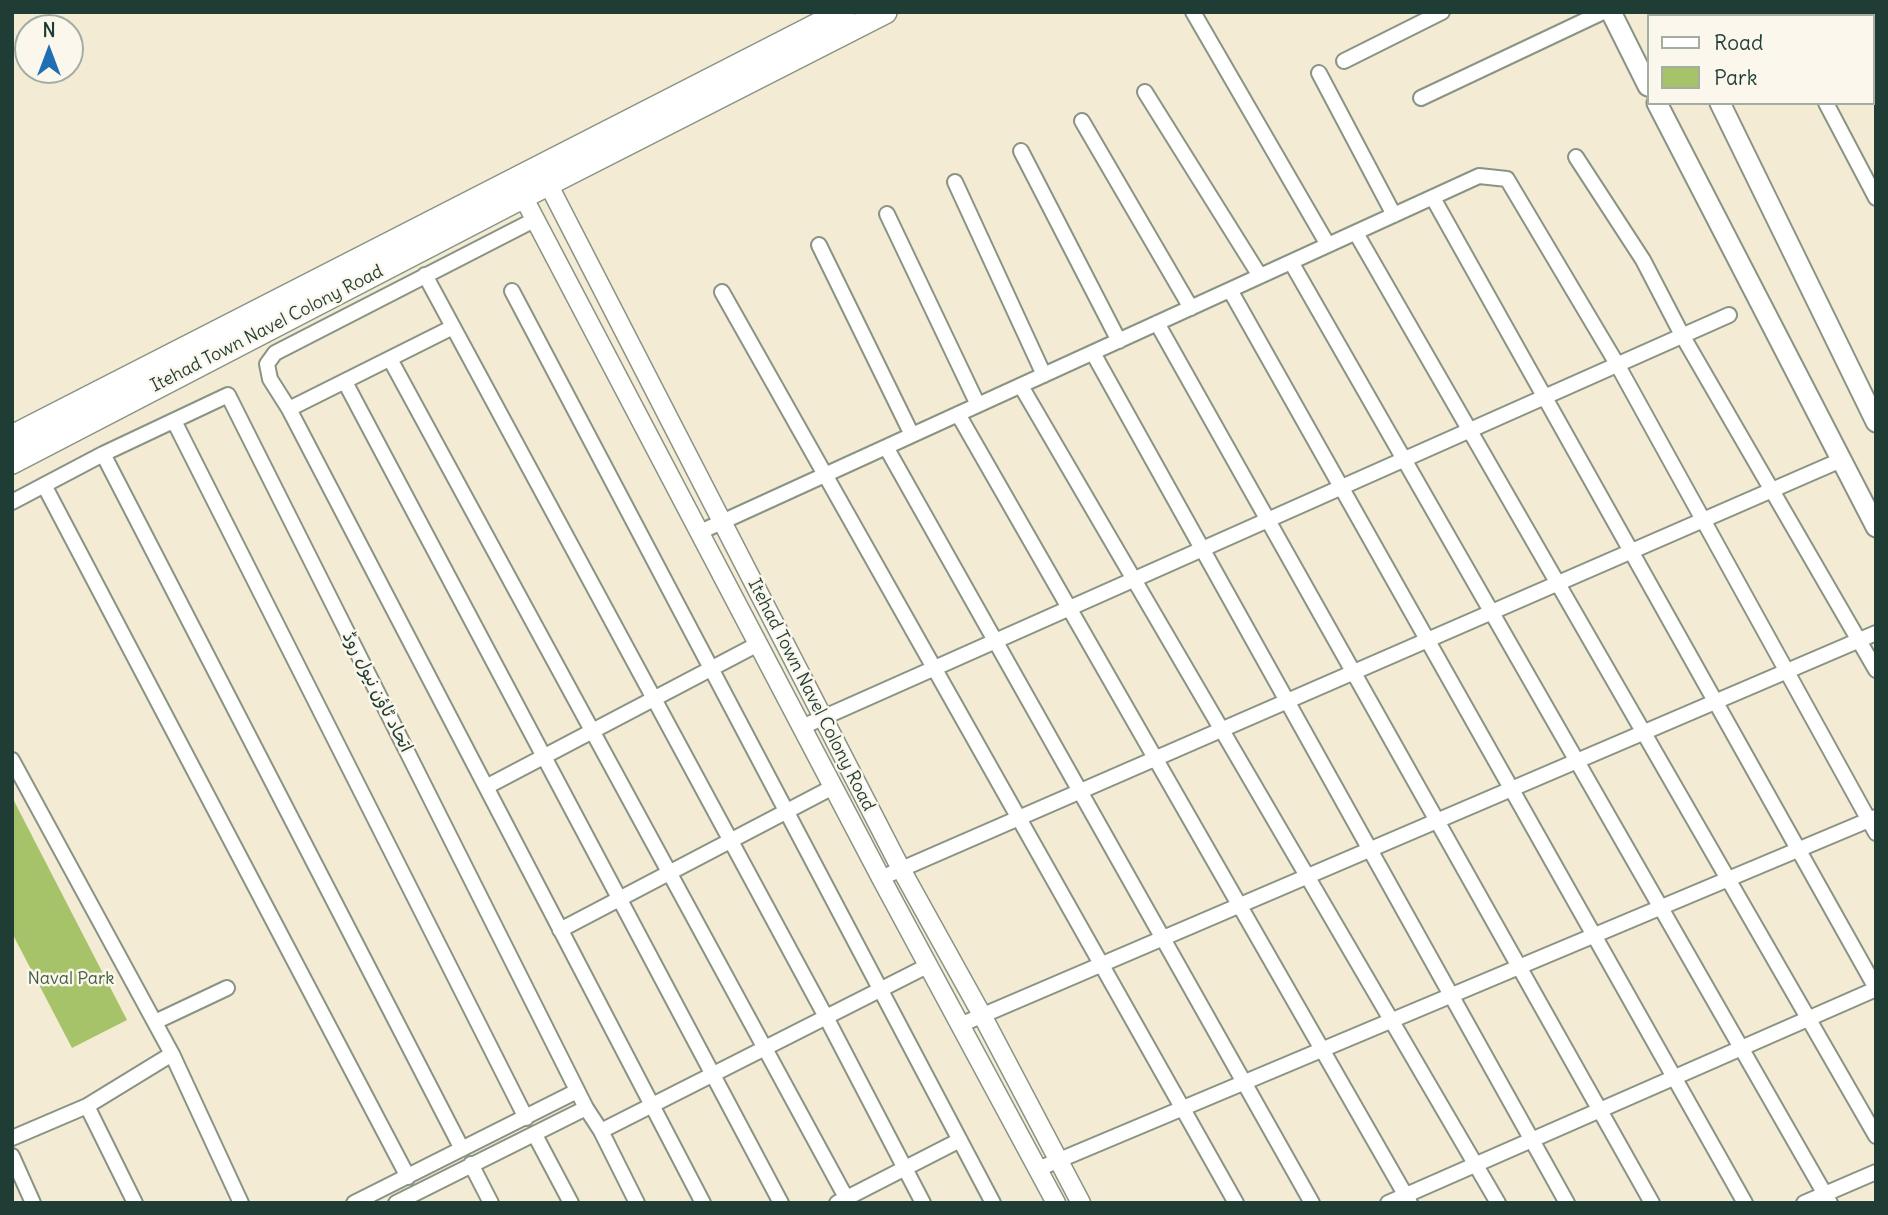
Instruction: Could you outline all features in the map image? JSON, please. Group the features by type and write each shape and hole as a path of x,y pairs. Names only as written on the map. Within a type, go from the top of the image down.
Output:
{"main road":[{"name":"Itehad Town Navel Colony Road","path":"544,176 843,12"},
{"name":"Itehad Town Navel Colony Road","path":"12,437 885,12"},
{"path":"1611,12 1646,82"},
{"path":"1658,105 1876,527"},
{"path":"1721,105 1876,422"},
{"name":"Itehad Town Navel Colony Road","path":"12,462 518,189"}],"street":[{"path":"1193,12 1328,245"},
{"path":"1343,61 1442,12"},
{"path":"1421,98 1603,12"},
{"path":"1319,73 1394,215"},
{"path":"1145,92 1260,276"},
{"path":"1827,105 1876,198"},
{"path":"1082,121 1191,308"},
{"path":"1021,151 1119,341"},
{"path":"1576,157 1643,260 1682,335 1876,670"},
{"name":"Itehad Town Navel Colony Road","path":"544,176 901,869 1081,1203"},
{"path":"700,533 1479,176 1507,179 1617,364 1786,671 1872,818 1876,833"},
{"path":"955,182 1044,375"},
{"name":"Itehad Town Navel Colony Road","path":"518,189 881,878 1056,1203"},
{"path":"1388,1203 1408,1199 1476,1164 1876,988 1433,198"},
{"path":"887,214 978,405"},
{"path":"534,220 275,353 267,364 270,379 289,409 703,1203"},
{"path":"1356,233 1876,1136"},
{"path":"819,245 912,435"},
{"path":"1291,262 1828,1198"},
{"path":"425,275 826,1017 923,1203"},
{"path":"1230,290 1745,1203"},
{"path":"512,291 993,1203"},
{"path":"722,292 1236,1203"},
{"path":"802,727 1729,315"},
{"path":"1157,323 1652,1203"},
{"path":"289,409 453,327"},
{"path":"1093,353 1567,1203"},
{"path":"390,359 766,1048 844,1201 960,1140"},
{"path":"345,382 781,1203"},
{"path":"1021,386 1498,1203"},
{"name":"اتحاد ٹاؤن نیول روڈ","path":"12,502 103,454 228,396 577,1091 601,1131 637,1203"},
{"path":"958,414 1408,1199"},
{"path":"174,421 526,1118"},
{"path":"886,447 1312,1203"},
{"path":"103,454 463,1149"},
{"path":"881,878 1841,460"},
{"path":"44,485 408,1177"},
{"path":"960,1025 1876,634"},
{"path":"486,787 758,644"},
{"path":"12,760 172,1054 241,1203"},
{"path":"560,930 833,787"},
{"path":"1038,1169 1872,818"},
{"path":"601,1131 929,965"},
{"path":"155,1022 227,988"},
{"path":"12,1138 88,1106 172,1054"},
{"path":"354,1203 577,1091"},
{"path":"88,1106 135,1203"},
{"path":"396,1203 417,1198 471,1164 586,1108"},
{"path":"535,1135 571,1203"},
{"path":"12,1156 33,1203"},
{"path":"471,1164 491,1203"},
{"path":"1804,1203 1828,1198 1876,1172"}],"green space":[{"name":"Naval Park","path":"12,797 127,1020 72,1048 12,933"}]}
